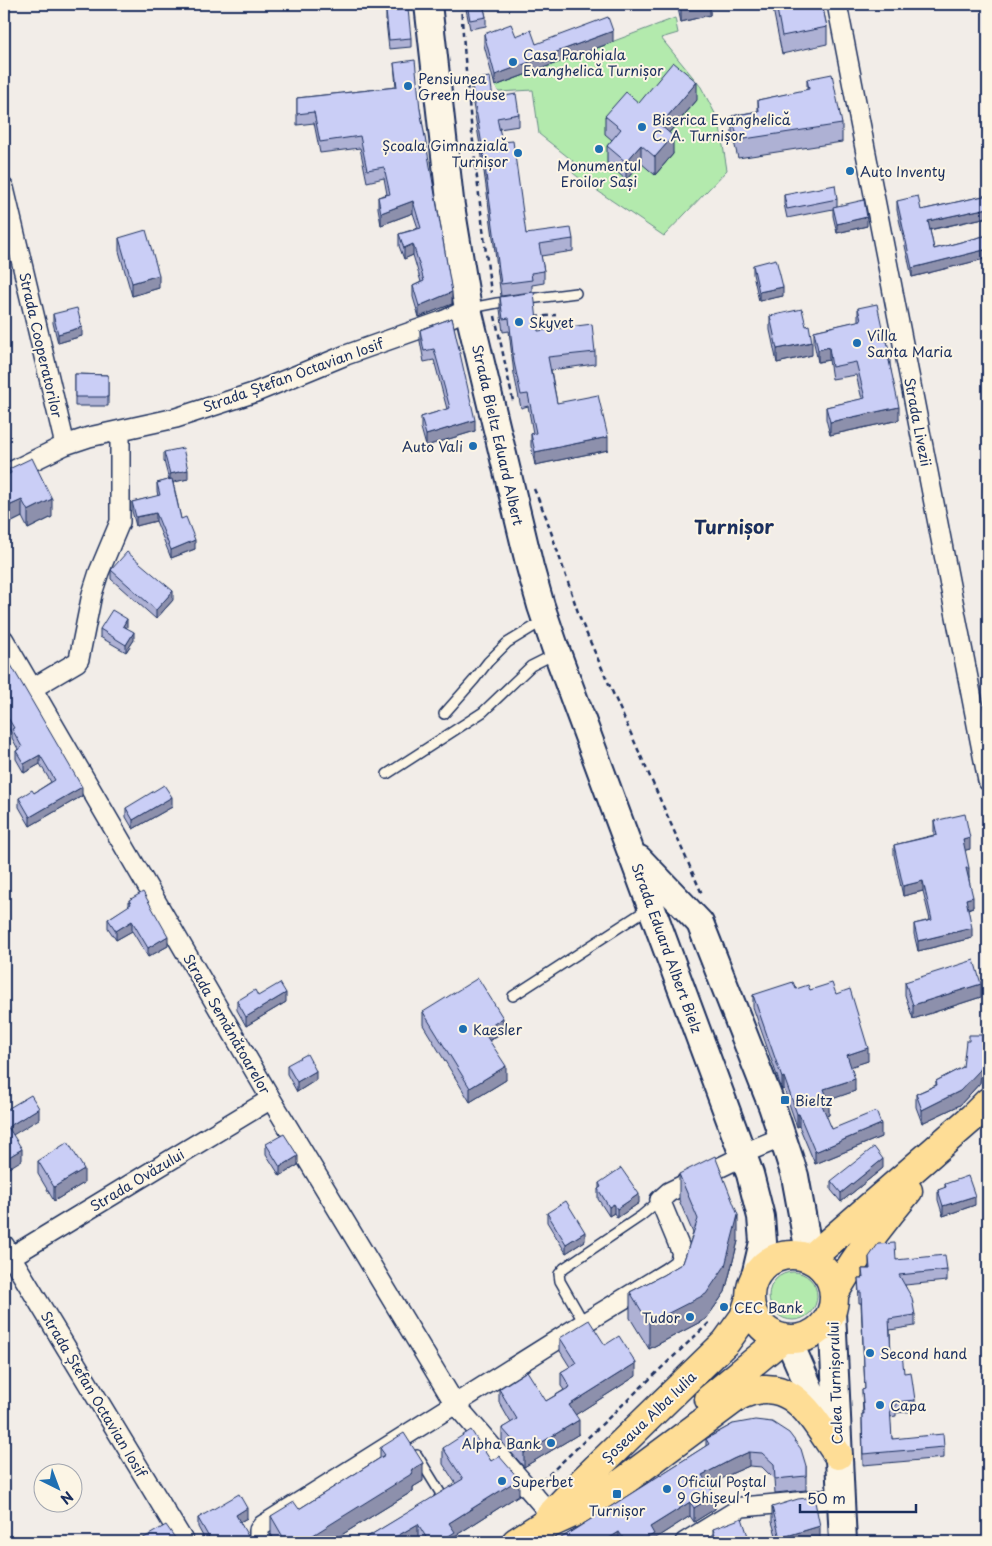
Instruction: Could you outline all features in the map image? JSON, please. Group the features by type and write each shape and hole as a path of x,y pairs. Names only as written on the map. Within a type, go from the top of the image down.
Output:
{"main road":[{"name":"Șoseaua Alba Iulia","path":"535,1528 726,1342 744,1317 761,1268 775,1258 793,1254 811,1258 981,1109"},
{"name":"Șoseaua Alba Iulia","path":"535,1528 587,1497 785,1338 797,1339 814,1333 822,1327 856,1256 878,1227 981,1109"},
{"path":"811,1258 825,1269 830,1276 833,1302"},
{"path":"753,1287 754,1316 760,1324 774,1335 785,1338"},
{"path":"535,1528 575,1512 604,1496 738,1397 749,1391 760,1389 785,1392 799,1401 838,1455"}],"street":[{"name":"Strada Bieltz Eduard Albert","path":"428,4 450,200 480,306 509,485 546,620 632,852"},
{"name":"Strada Livezii","path":"837,4 988,781"},
{"name":"Strada Cooperatorilor","path":"4,188 65,445"},
{"name":"Strada Ștefan Octavian Iosif","path":"4,475 65,445 176,418 256,392 346,355 480,306"},
{"path":"33,688 77,662 80,658 92,594 120,522 120,431"},
{"name":"Strada Semănătoarelor","path":"4,640 271,1100 455,1404 531,1491 535,1528"},
{"name":"Strada Eduard Albert Bielz","path":"632,852 744,1153 761,1216 763,1242 753,1287"},
{"name":"Strada Eduard Albert Bielz","path":"632,852 700,923 783,1137 795,1176 811,1258"},
{"name":"Strada Ovăzului","path":"6,1254 271,1100"},
{"path":"263,1542 259,1530 263,1525 679,1264 682,1253 660,1200 669,1192 730,1162 744,1153 783,1137"},
{"name":"Strada Ștefan Octavian Iosif","path":"6,1254 184,1542"},
{"name":"Calea Turnișorului","path":"833,1302 843,1542"},
{"name":"Calea Turnișorului","path":"785,1338 838,1455"},
{"path":"685,1542 742,1507 841,1498"}],"lane":[{"path":"480,306 576,292"},
{"path":"444,714 488,662 507,643 546,620"},
{"path":"387,774 483,712 532,666 558,652"},
{"path":"513,996 652,907"},
{"path":"584,1323 560,1281 559,1274 564,1268 641,1216 660,1200"},
{"path":"405,1436 441,1494 438,1502 430,1507"}],"path":[{"path":"461,4 472,146 480,306 515,410"},
{"path":"535,317 556,314"},
{"path":"532,485 546,517 581,620 705,902"},
{"path":"531,1491 710,1322"}],"green space":[{"path":"675,18 678,33 661,38 701,87 719,121 727,170 664,236 573,173 573,161 539,134 533,90 499,92 495,86"},
{"path":"788,1272 798,1272 810,1279 817,1291 817,1301 810,1313 798,1320 788,1320 780,1316 773,1309 769,1301 769,1291 773,1283 780,1276"}],"building":[{"path":"467,4 483,4 486,17 470,20"},
{"path":"776,4 822,4 827,27 782,36"},
{"path":"408,9 411,38 389,40 386,11"},
{"path":"608,17 613,31 495,75 484,34 511,24 516,36 531,30 536,44"},
{"path":"415,60 420,109 452,292 419,306 413,286 424,281 413,244 404,248 399,234 421,228 413,201 381,213 378,197 390,194 384,167 367,170 360,136 320,142 314,112 297,114 297,98 397,87 394,63"},
{"name":"Biserica Evanghelică C. A. Turnișor","path":"673,62 697,82 660,125 673,136 655,157 641,145 626,162 607,146 621,129 605,116 626,92 639,103"},
{"path":"832,74 842,124 738,140 732,116 759,111 758,100 809,89 807,79"},
{"path":"490,77 493,98 516,94 519,114 497,118 502,142 513,141 526,234 571,228 573,239 539,244 544,271 531,273 532,280 501,284 471,80"},
{"path":"835,185 837,199 787,209 784,195"},
{"path":"988,195 988,208 928,221 934,249 988,235 988,249 912,268 897,201 918,196 921,210"},
{"path":"864,200 867,217 837,224 833,207"},
{"path":"146,230 159,275 132,283 119,238"},
{"path":"776,259 783,287 759,292 753,265"},
{"path":"534,292 538,331 592,324 595,352 548,357 557,403 598,395 608,437 535,452 531,434 536,433 528,394 521,395 514,362 509,318 503,319 500,297"},
{"path":"877,304 885,341 887,341 890,356 888,356 899,407 830,422 826,407 865,398 856,362 832,367 829,347 818,350 814,331 861,320 858,308"},
{"path":"77,308 82,327 58,334 53,314"},
{"path":"802,309 806,326 809,325 812,342 777,349 770,316"},
{"path":"452,318 475,420 426,435 421,417 450,408 434,349 424,351 420,330"},
{"path":"75,374 108,375 108,397 75,397"},
{"path":"183,448 188,470 170,474 164,452"},
{"path":"32,458 52,499 28,511 22,500 4,508 4,477 11,473 9,469"},
{"path":"172,479 181,519 186,517 195,540 171,550 156,513 136,517 132,502 160,495 157,483"},
{"path":"127,552 173,591 156,610 111,570"},
{"path":"112,610 127,619 123,626 134,632 126,645 100,629"},
{"path":"4,653 82,787 30,817 19,798 32,790 34,793 55,780 40,755 24,764 16,751 22,747 4,711"},
{"path":"164,785 172,797 133,820 126,808"},
{"path":"965,814 970,838 963,840 969,868 966,868 973,897 966,899 972,928 918,941 914,924 932,920 923,881 903,886 894,845 937,835 934,821"},
{"path":"143,892 168,936 148,948 132,921 116,931 108,919 131,904 129,900"},
{"path":"974,960 981,984 913,1005 905,982"},
{"path":"478,978 503,1018 483,1031 506,1066 470,1088 423,1012"},
{"path":"793,982 796,989 808,985 810,990 832,983 836,994 850,989 868,1048 847,1055 855,1079 824,1089 829,1103 822,1105 832,1129 876,1111 881,1124 815,1152 799,1114 797,1114 784,1077 782,1078 753,995"},
{"path":"280,983 286,993 246,1017 237,1001 255,990 258,996"},
{"path":"969,1035 984,1035 980,1070 960,1091 922,1110 916,1094 937,1085 936,1081 963,1067 966,1041 969,1041"},
{"path":"307,1054 316,1071 297,1082 287,1065"},
{"path":"31,1095 39,1108 8,1127 22,1149 4,1160 4,1111"},
{"path":"284,1134 298,1156 280,1167 266,1144"},
{"path":"68,1142 84,1169 54,1187 38,1161"},
{"path":"874,1147 883,1159 841,1193 831,1181"},
{"path":"715,1156 738,1215 725,1266 706,1294 649,1323 630,1292 683,1263 698,1219 679,1174"},
{"path":"621,1168 639,1194 617,1209 614,1204 609,1207 598,1189 601,1187 599,1183"},
{"path":"968,1176 975,1196 943,1206 938,1190 946,1187 945,1184"},
{"path":"566,1201 585,1232 566,1244 547,1213"},
{"path":"895,1243 896,1260 945,1255 947,1270 899,1275 912,1298 915,1315 889,1319 891,1354 902,1353 904,1373 911,1372 915,1400 896,1402 896,1406 890,1406 892,1439 943,1434 944,1447 863,1454 862,1414 864,1414 862,1390 865,1389 861,1292 859,1292 858,1278 863,1278 862,1269 870,1269 869,1257 878,1244"},
{"path":"589,1320 605,1345 619,1336 636,1363 569,1405 579,1420 524,1453 502,1428 517,1419 499,1389 527,1371 546,1401 570,1387 561,1372 576,1363 560,1338"},
{"path":"755,1420 772,1422 789,1433 801,1449 806,1466 806,1476 775,1479 774,1464 762,1453 749,1452 702,1475 715,1495 694,1508 690,1502 650,1527 654,1534 640,1542 626,1542 619,1532 603,1542 555,1542 709,1444 706,1439 733,1424"},
{"path":"471,1430 491,1461 499,1456 519,1479 449,1523 455,1532 439,1542 429,1542 418,1524 387,1542 359,1542 463,1479 443,1448"},
{"path":"404,1433 423,1463 411,1470 413,1473 302,1542 286,1542 271,1516 294,1502 299,1509 385,1455 380,1448"},
{"path":"239,1494 247,1508 236,1515 249,1538 241,1542 210,1542 198,1518"},
{"path":"814,1497 820,1526 780,1538 772,1507 798,1499"},
{"path":"742,1518 750,1542 717,1542 713,1529"},
{"path":"166,1525 178,1542 144,1542 142,1539"}],"place":[{"name":"Casa Parohiala Evanghelică Turnișor","path":"513,62"},
{"name":"Pensiunea Green House","path":"408,86"},
{"name":"Biserica Evanghelică C. A. Turnișor","path":"642,127"},
{"name":"Monumentul Eroilor Sași","path":"599,149"},
{"name":"Școala Gimnazială Turnișor","path":"518,153"},
{"name":"Auto Inventy","path":"850,171"},
{"name":"Skyvet","path":"519,322"},
{"name":"Villa Santa Maria","path":"857,343"},
{"name":"Auto Vali","path":"473,446"},
{"name":"Kaesler","path":"463,1029"},
{"name":"Bieltz","path":"785,1100"},
{"name":"CEC Bank","path":"724,1307"},
{"name":"Tudor","path":"690,1317"},
{"name":"Second hand","path":"870,1353"},
{"name":"Capa","path":"880,1405"},
{"name":"Alpha Bank","path":"551,1443"},
{"name":"Superbet","path":"502,1481"},
{"name":"Oficiul Poștal 9 Ghișeul 1","path":"667,1489"},
{"name":"Turnișor","path":"617,1494"}],"district":[{"name":"Turnișor","path":"734,526"}]}
